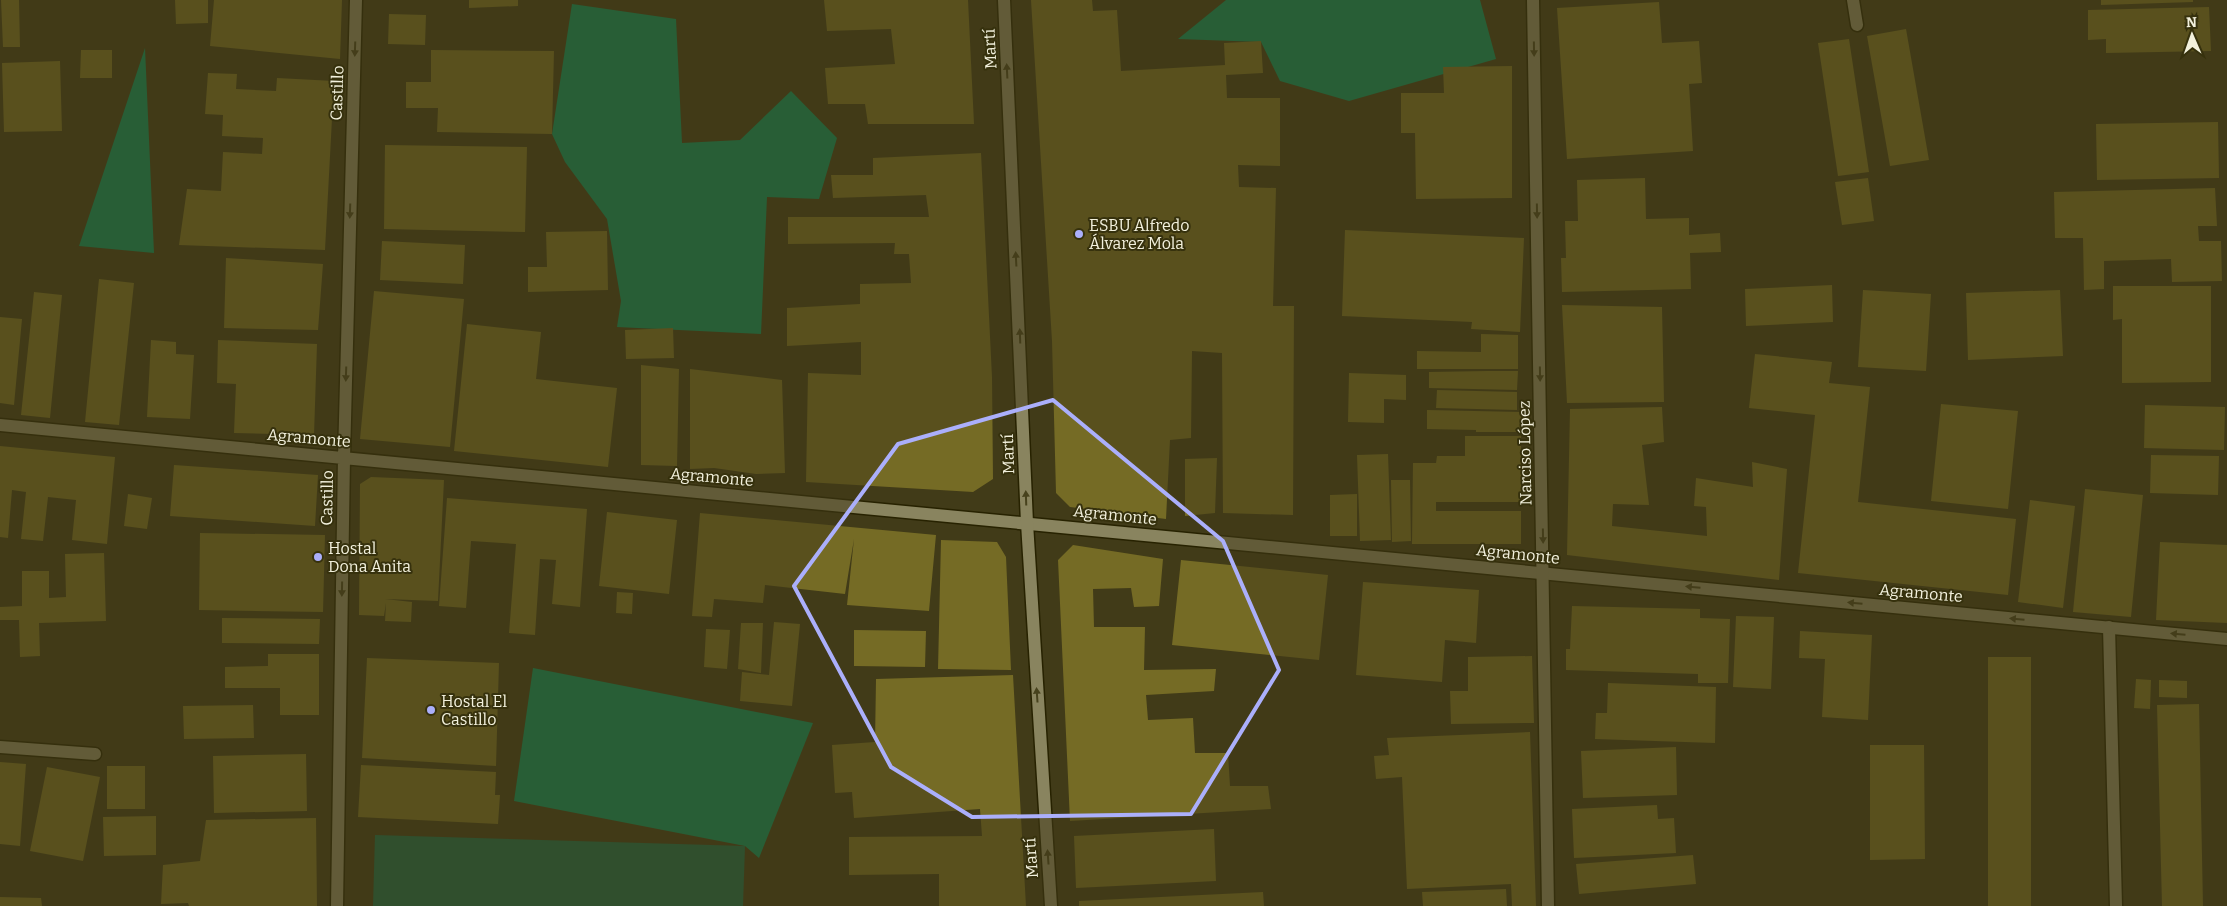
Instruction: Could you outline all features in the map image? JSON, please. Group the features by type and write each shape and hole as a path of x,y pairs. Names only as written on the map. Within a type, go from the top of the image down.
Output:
{"street":[{"name":"Castillo","path":"337,906 344,458 356,0"},
{"name":"Martí","path":"1004,0 1027,523 1051,906"},
{"name":"Narciso López","path":"1533,0 1548,906"},
{"path":"1854,0 1857,25"},
{"name":"Agramonte","path":"0,425 2227,639"},
{"path":"2109,628 2116,906"},
{"path":"0,747 94,754"}],"highlighted area":[{"path":"1053,400 1223,541 1279,670 1191,814 972,817 891,767 794,586 898,444"}],"green space":[{"path":"1226,0 1480,0 1496,59 1349,101 1280,81 1261,42 1178,39"},
{"path":"572,4 676,19 682,143 740,140 791,91 837,138 819,199 767,197 761,334 617,327 621,301 607,219 565,162 552,134"},
{"path":"145,48 154,253 79,246"},
{"path":"533,668 813,723 759,858 745,846 514,801"},
{"path":"375,835 745,846 743,906 373,906"}],"building":[{"path":"1,0 19,0 20,47 3,47"},
{"path":"175,0 208,0 208,23 176,24"},
{"path":"214,0 342,0 340,59 210,46"},
{"path":"469,0 518,0 518,6 469,8"},
{"path":"824,0 968,0 974,124 868,124 865,104 828,104 825,68 895,64 891,29 827,31"},
{"path":"1031,0 1092,0 1093,11 1117,10 1121,71 1225,65 1224,43 1261,41 1263,73 1226,75 1227,98 1280,98 1280,166 1238,165 1239,187 1276,188 1273,306 1294,306 1293,515 1223,513 1222,353 1192,351 1191,438 1170,440 1166,519 1070,507 1056,493 1052,341"},
{"path":"2101,0 2193,0 2193,2 2101,5"},
{"path":"1659,2 1662,43 1699,41 1702,83 1689,84 1693,151 1567,159 1557,8"},
{"path":"2209,7 2211,51 2106,53 2106,39 2088,40 2088,10"},
{"path":"389,14 426,15 425,45 388,44"},
{"path":"1906,29 1929,160 1890,166 1867,36"},
{"path":"1849,39 1869,172 1838,176 1818,43"},
{"path":"81,50 112,50 112,78 80,78"},
{"path":"431,50 554,51 552,134 437,132 438,108 406,108 406,82 431,82"},
{"path":"60,61 62,131 4,132 2,63"},
{"path":"1512,66 1512,198 1416,199 1415,133 1401,133 1401,93 1444,93 1443,67"},
{"path":"208,73 237,74 236,89 276,91 277,78 334,81 325,250 179,245 187,189 221,191 223,152 262,154 263,138 222,136 223,115 205,114"},
{"path":"2218,122 2219,178 2097,180 2096,124"},
{"path":"385,145 527,147 525,232 384,229"},
{"path":"981,153 992,377 993,479 973,492 806,482 808,373 861,375 861,342 787,346 787,308 860,304 860,284 911,283 909,254 894,254 895,243 788,244 788,217 929,217 926,195 833,198 831,175 873,175 873,158"},
{"path":"1645,178 1646,219 1689,218 1689,235 1720,233 1721,252 1690,253 1691,289 1562,292 1561,258 1566,258 1565,221 1578,221 1577,180"},
{"path":"1868,178 1874,221 1842,225 1835,182"},
{"path":"2215,188 2217,226 2198,226 2199,241 2221,241 2222,281 2172,282 2171,259 2104,261 2104,289 2084,290 2083,238 2055,238 2054,192"},
{"path":"1345,230 1524,238 1520,332 1471,329 1472,322 1342,316"},
{"path":"607,231 608,290 528,292 528,267 547,267 546,232"},
{"path":"382,241 465,245 463,284 380,280"},
{"path":"226,258 323,264 318,330 224,328"},
{"path":"99,279 134,283 119,425 85,422"},
{"path":"1832,285 1833,322 1746,326 1745,289"},
{"path":"2113,286 2211,286 2211,382 2122,383 2122,319 2113,320"},
{"path":"1863,290 1931,294 1926,371 1858,367"},
{"path":"2060,290 2063,356 1968,360 1966,293"},
{"path":"374,291 464,299 450,447 360,439"},
{"path":"34,292 62,295 50,418 21,415"},
{"path":"1562,305 1662,307 1664,402 1567,403"},
{"path":"0,317 22,319 14,405 0,403"},
{"path":"467,324 541,332 536,379 617,388 608,467 454,451"},
{"path":"673,328 674,358 626,359 625,330"},
{"path":"1481,334 1518,335 1518,369 1417,369 1417,351 1481,352"},
{"path":"151,340 176,342 176,354 194,355 190,419 147,417"},
{"path":"218,340 317,344 314,435 234,433 236,384 217,383"},
{"path":"1755,354 1832,362 1829,383 1870,387 1858,502 2016,519 2008,595 1798,573 1815,415 1749,408"},
{"path":"641,365 679,369 677,466 641,465"},
{"path":"690,369 782,380 785,473 756,474 714,468 690,469"},
{"path":"1518,371 1517,390 1429,388 1429,372"},
{"path":"1349,373 1406,375 1406,400 1384,399 1384,423 1348,422"},
{"path":"1437,390 1517,392 1517,410 1436,408"},
{"path":"1941,404 2018,411 2008,509 1931,501"},
{"path":"2145,405 2225,407 2224,450 2144,448"},
{"path":"1662,407 1664,442 1642,445 1649,505 1613,504 1612,526 1707,536 1706,507 1694,506 1696,478 1753,487 1752,462 1787,469 1779,580 1567,555 1570,409"},
{"path":"1427,410 1522,412 1522,432 1427,429"},
{"path":"1465,436 1521,436 1521,502 1436,502 1436,511 1521,511 1521,544 1412,544 1413,463 1436,463 1437,456 1465,456"},
{"path":"0,446 115,457 107,544 72,540 76,500 48,497 43,541 21,539 26,492 12,490 8,538 0,537"},
{"path":"1388,454 1391,540 1360,541 1357,455"},
{"path":"2151,455 2219,456 2218,495 2150,493"},
{"path":"1217,458 1215,513 1185,516 1185,459"},
{"path":"174,465 318,475 315,526 170,516"},
{"path":"371,477 444,480 438,601 385,599 412,602 411,622 385,621 386,603 384,616 359,615 360,484"},
{"path":"1391,480 1410,480 1411,541 1392,542"},
{"path":"2085,489 2143,495 2131,617 2073,612"},
{"path":"128,494 152,498 147,529 124,526"},
{"path":"1357,494 1357,536 1330,536 1330,495"},
{"path":"447,498 587,509 580,607 552,604 556,560 540,559 535,635 509,633 516,544 471,541 466,608 439,606"},
{"path":"2030,500 2075,506 2063,608 2018,602"},
{"path":"607,512 677,520 669,594 599,586"},
{"path":"700,513 936,535 929,611 847,605 854,539 845,594 765,585 763,603 714,599 712,617 692,616"},
{"path":"200,533 325,535 323,612 199,610"},
{"path":"941,540 997,542 1006,557 1011,670 938,669"},
{"path":"2160,542 2227,545 2227,623 2156,620"},
{"path":"1073,545 1163,559 1159,606 1134,607 1131,588 1093,589 1094,627 1145,627 1144,670 1216,669 1214,691 1146,695 1148,720 1193,718 1195,753 1228,753 1230,786 1268,786 1271,809 1070,821 1058,560"},
{"path":"104,553 106,621 39,623 40,656 20,657 19,620 0,620 0,607 22,606 22,571 49,571 49,598 66,597 65,554"},
{"path":"1181,560 1328,575 1319,660 1172,645"},
{"path":"1363,582 1479,590 1476,643 1445,640 1442,682 1356,675"},
{"path":"617,592 633,593 632,614 616,613"},
{"path":"1572,606 1700,609 1700,618 1730,619 1728,683 1698,683 1698,674 1566,670 1566,649 1570,649"},
{"path":"1736,616 1774,617 1771,689 1733,687"},
{"path":"222,618 320,619 319,644 222,643"},
{"path":"774,622 800,624 792,706 740,701 742,672 769,675"},
{"path":"741,623 763,623 761,673 738,669"},
{"path":"706,629 730,630 727,669 704,667"},
{"path":"854,630 926,631 925,667 854,666"},
{"path":"1800,631 1872,635 1868,720 1822,717 1825,659 1799,658"},
{"path":"268,654 319,654 319,715 280,715 280,688 225,688 225,667 268,666"},
{"path":"1532,656 1534,723 1451,724 1450,691 1468,691 1468,657"},
{"path":"1988,657 2031,657 2031,906 1988,906"},
{"name":"Hostal El Castillo","path":"367,658 499,663 496,766 362,758"},
{"path":"1013,675 1026,906 939,906 939,874 849,875 849,837 982,836 980,809 854,818 852,792 835,793 832,745 875,742 876,679"},
{"path":"2136,679 2151,680 2150,709 2134,708"},
{"path":"2159,680 2187,681 2187,698 2159,697"},
{"path":"1608,683 1716,687 1715,743 1595,739 1596,713 1607,713"},
{"path":"2199,704 2203,906 2162,906 2157,705"},
{"path":"253,705 254,738 184,739 183,706"},
{"path":"1530,732 1536,906 1512,906 1511,884 1407,889 1402,777 1376,779 1374,756 1389,755 1387,738"},
{"path":"1870,745 1924,745 1925,859 1870,860"},
{"path":"1676,747 1677,795 1583,798 1581,751"},
{"path":"306,754 307,811 214,813 213,756"},
{"path":"0,762 26,764 20,846 0,844"},
{"path":"361,765 496,772 495,795 500,795 498,824 358,817"},
{"path":"107,766 145,766 145,809 107,809"},
{"path":"47,767 100,777 83,861 30,851"},
{"path":"1657,805 1658,819 1674,818 1676,853 1574,858 1572,809"},
{"path":"156,816 156,855 104,856 103,817"},
{"path":"316,818 317,906 189,906 188,903 161,904 163,865 200,861 206,820"},
{"path":"1214,829 1216,881 1076,888 1074,836"},
{"path":"1693,855 1696,884 1579,894 1576,864"},
{"path":"1506,889 1507,906 1423,906 1422,892"},
{"path":"1263,892 1264,906 1079,906 1079,901"},
{"path":"0,897 41,898 42,906 0,906"}],"place":[{"name":"ESBU Alfredo Álvarez Mola","path":"1079,234"},
{"name":"Hostal Dona Anita","path":"318,557"},
{"name":"Hostal El Castillo","path":"431,710"}]}
